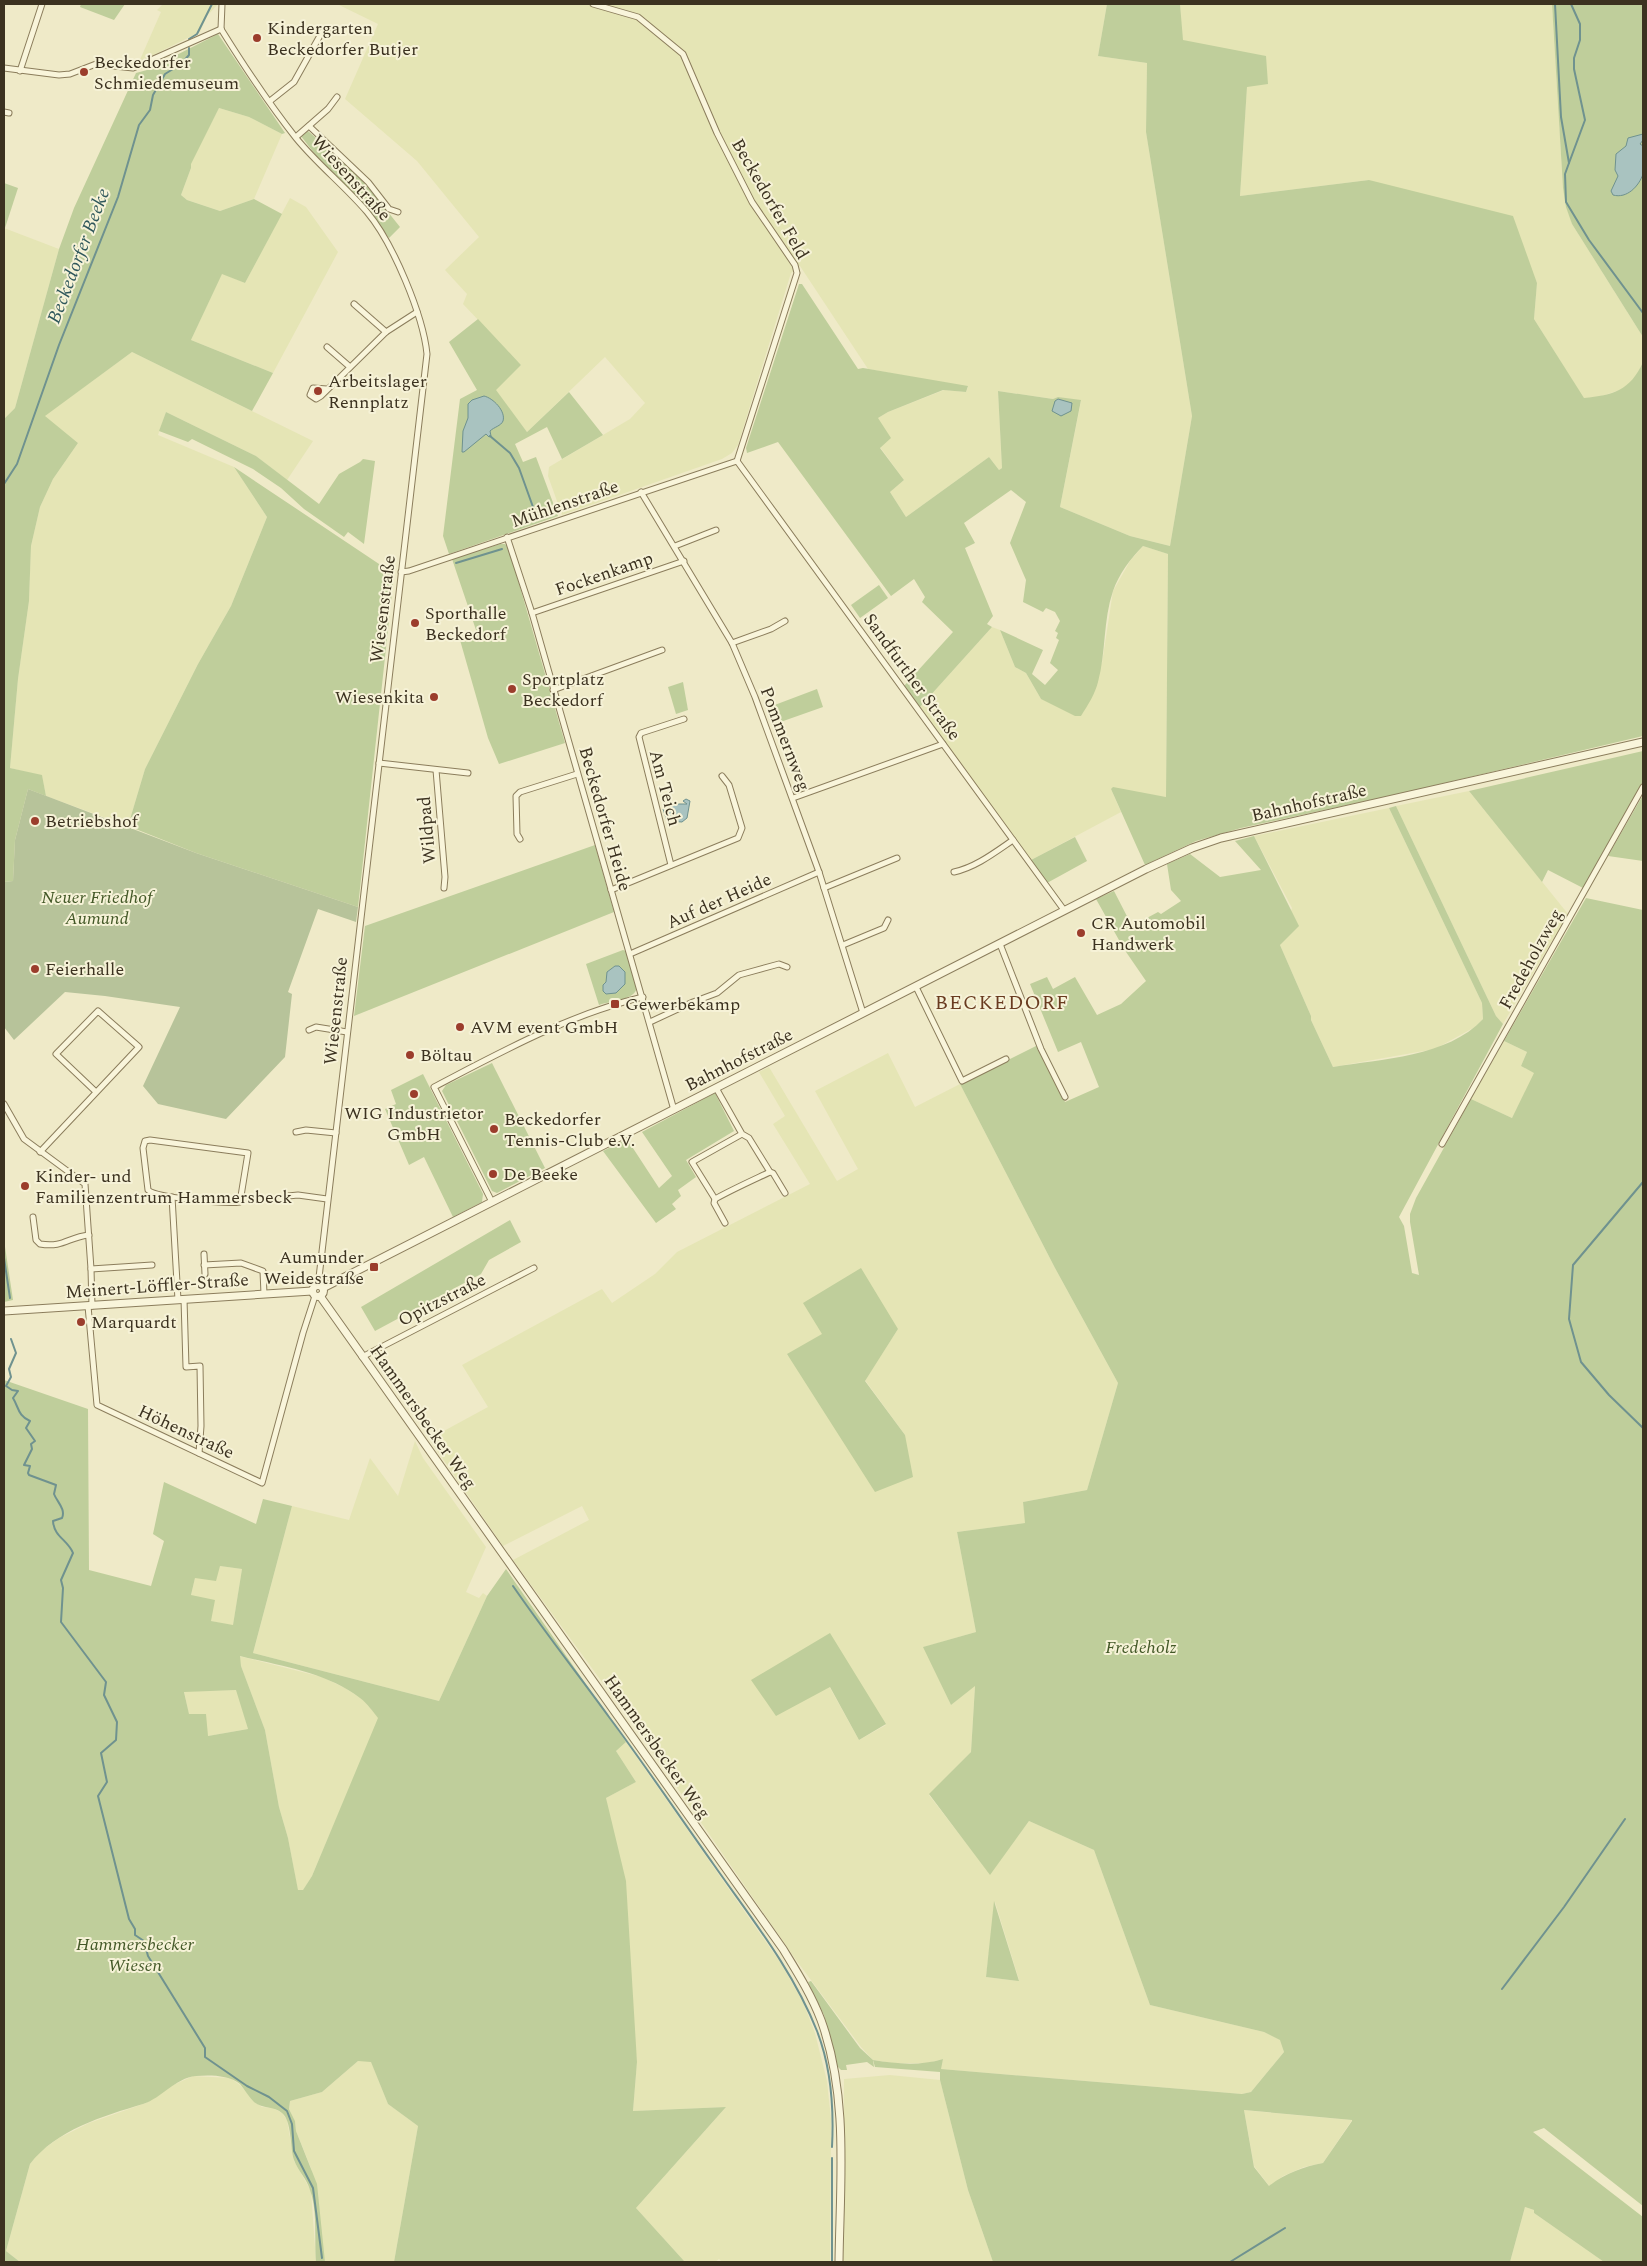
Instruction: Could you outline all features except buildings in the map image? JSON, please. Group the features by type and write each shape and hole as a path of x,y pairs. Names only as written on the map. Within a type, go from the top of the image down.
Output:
{"street":[{"path":"20,71 42,4"},
{"path":"4,68 59,75 70,74 96,64 133,68 221,28 222,4"},
{"name":"Beckedorfer Feld","path":"593,4 638,17 684,54 717,133 752,202 795,264 796,273 737,461"},
{"name":"Wiesenstraße","path":"221,28 296,137 376,224 388,243 417,312 425,337 427,354 327,1199 318,1292"},
{"path":"270,101 294,82 322,32 328,32"},
{"path":"296,137 335,102 337,97"},
{"path":"310,126 368,182 389,209 398,212"},
{"path":"354,304 386,332"},
{"path":"327,389 386,332 417,312"},
{"path":"327,347 350,367"},
{"name":"Mühlenstraße","path":"401,572 409,571 737,461"},
{"name":"Sandfurther Straße","path":"737,461 1064,910"},
{"name":"Pommernweg","path":"641,492 732,643 755,697 793,798 843,945 863,1013"},
{"path":"674,546 716,530"},
{"name":"Beckedorfer Heide","path":"507,537 532,613 674,1110"},
{"name":"Fockenkamp","path":"532,613 684,561"},
{"path":"732,643 771,629 784,621"},
{"path":"553,690 662,650"},
{"name":"Am Teich","path":"671,865 639,737 641,733 684,719"},
{"name":"Bahnhofstraße","path":"318,1292 1064,910 1146,869 1206,842 1643,742"},
{"path":"793,798 943,744"},
{"name":"Wildpad","path":"378,763 468,773"},
{"name":"Wildpad","path":"436,770 445,877 444,888"},
{"path":"520,839 517,834 516,796 520,792 578,774"},
{"path":"611,890 738,838 742,828 729,786 722,776"},
{"name":"Fredeholzweg","path":"1442,1144 1643,787"},
{"path":"954,872 965,870 981,862 1013,840"},
{"path":"824,888 897,858"},
{"name":"Auf der Heide","path":"630,954 819,872"},
{"path":"843,945 884,928 888,920"},
{"path":"1000,944 1041,1048 1065,1097"},
{"path":"650,1022 717,993 739,975 779,964 787,967"},
{"path":"916,987 962,1081 1006,1059"},
{"path":"492,1202 434,1087 543,1033 607,1006 643,997"},
{"path":"40,1152 139,1047 98,1010 56,1054 96,1092"},
{"path":"309,1030 316,1027 347,1032"},
{"path":"716,1088 742,1134 749,1138 785,1193"},
{"path":"4,1104 24,1139 84,1181 92,1269 90,1306"},
{"path":"296,1132 306,1130 336,1133"},
{"path":"725,1223 714,1203 714,1199 692,1162 742,1134"},
{"path":"145,1141 248,1152 240,1202 172,1198 152,1193 148,1190 143,1148 145,1141"},
{"path":"714,1199 737,1186 770,1172"},
{"path":"288,1196 298,1195 327,1199"},
{"path":"172,1198 186,1367 200,1366 202,1426 199,1453"},
{"path":"33,1217 36,1240 40,1244 62,1245 80,1236 89,1235"},
{"path":"204,1254 205,1274"},
{"path":"204,1265 240,1263 263,1271 264,1294"},
{"path":"92,1269 152,1265"},
{"name":"Opitzstraße","path":"362,1356 534,1268"},
{"name":"Meinert-Löffler-Straße","path":"4,1311 318,1292"},
{"name":"Hammersbecker Weg","path":"318,1292 783,1949 808,1992 829,2045 838,2095 840,2121 839,2262"},
{"name":"Höhenstraße","path":"90,1306 97,1405 262,1483 300,1343 318,1292"}],"green space":[{"path":"81,4 125,4 114,20 80,7"},
{"path":"163,4 218,4 207,16 200,32 139,62 161,12 157,10"},
{"path":"337,4 1107,4 1098,56 1147,63 1146,132 1192,416 1170,546 1130,536 1060,507 1081,401 1058,397 1053,399 998,391 1002,468 999,470 989,457 906,517 890,492 904,480 880,447 878,418 888,412 944,390 966,392 968,387 868,369 800,266 791,273 738,445 732,453 722,459 562,515 548,476 549,467 630,419 645,403 605,357 527,432 495,390 521,365 463,304 467,294 445,270 479,237 417,161 345,99 378,24"},
{"path":"1107,4 1180,4 1183,40 1266,56 1268,84 1247,87 1240,196 1369,180 1513,216 1537,283 1534,319 1584,398 1620,390 1638,372 1643,362 1643,736 1398,794 1241,828 1196,841 1145,865 1111,789 1113,787 1166,797 1168,554 1143,546 1129,561 1115,585 1110,602 1101,671 1097,686 1081,716 1075,716 1041,699 1026,673 1015,667 1000,630 1043,650 1032,674 1045,685 1058,670 1050,663 1059,640 1056,638 1058,633 1055,631 1060,621 1055,612 1046,608 1043,612 1023,602 1026,580 1010,543 1026,502 1011,490 964,523 975,543 965,548 993,616 987,624 992,627 920,707 904,686 953,632 922,602 925,597 914,579 891,596 778,442 747,453 746,448 799,284 802,284 858,369 863,368 968,386 966,392 943,390 888,412 878,418 891,438 880,448 904,480 890,492 906,517 989,457 999,470 1002,468 998,391 1053,399 1058,397 1081,400 1060,507 1130,536 1170,546 1192,416 1146,132 1147,63 1098,56"},
{"path":"1180,4 1552,4 1563,188 1572,224 1643,337 1643,362 1637,375 1626,388 1602,396 1584,399 1534,319 1537,282 1369,180 1240,196 1247,86 1182,40"},
{"path":"1552,4 1643,4 1643,337 1572,224 1566,207 1563,188"},
{"path":"218,34 285,133 282,134 249,117 219,108 191,164 181,195 187,200 220,211 254,199 282,214 245,283 222,274 191,340 273,373 252,411 132,352 45,416 78,443 53,479 40,507 31,546 29,601 18,679 10,768 42,775 46,796 28,789 15,840 13,881 4,882 4,419 15,408 59,249 74,208 136,73 147,70"},
{"path":"219,108 249,117 282,134 254,199 220,211 187,200 181,195 191,168 190,164"},
{"path":"308,131 360,177 400,227 389,238 366,207 317,157 301,136"},
{"path":"4,183 18,188 5,228 4,228"},
{"path":"290,198 306,207 338,252 273,373 191,340 222,273 245,283"},
{"path":"4,228 59,249 15,408 4,419"},
{"path":"478,319 521,365 496,390 527,432 569,392 603,435 562,459 547,427 515,444 523,462 536,457 558,516 449,554 443,536 460,399 477,390 449,342"},
{"path":"132,352 313,441 287,480 256,456 166,412 158,435 234,467 267,517 231,606 198,664 145,769 128,826 46,796 42,776 10,768 18,679 29,601 31,546 40,507 53,479 78,443 44,416"},
{"path":"166,412 256,456 319,504 339,474 363,459 375,461 364,544 348,532 344,537 304,509 281,488 253,469 192,439 188,442 159,431"},
{"path":"234,467 394,574 358,907 196,853 128,826 145,769 198,664 231,606 267,517"},
{"name":"Sportplatz Beckedorf","path":"505,544 509,549 565,743 499,764 488,738 460,640 477,633 452,559"},
{"path":"1143,546 1168,554 1166,797 1111,789 1121,812 1031,860 920,707 992,627 1000,630 1015,667 1026,673 1041,699 1102,663 1113,591 1130,561"},
{"path":"879,585 888,598 860,618 851,605"},
{"path":"683,682 688,710 676,714 668,687"},
{"path":"817,689 823,707 772,725 768,715 775,712 772,706"},
{"path":"1643,751 1643,781 1583,888 1548,870 1542,882 1469,791"},
{"name":"Neuer Friedhof Aumund","path":"28,789 196,853 358,907 356,922 318,909 288,992 292,994 285,1057 226,1119 158,1104 143,1086 180,1007 65,992 14,1040 4,1027 4,882 13,881 15,840"},
{"path":"1469,791 1568,914 1503,1024 1496,1016 1396,806"},
{"path":"1643,795 1643,861 1608,856"},
{"name":"Fredeholz","path":"1396,806 1496,1016 1503,1024 1399,1217 1404,1226 1412,1273 1419,1275 1410,1222 1410,1214 1416,1198 1471,1099 1512,1118 1534,1073 1521,1066 1527,1052 1504,1041 1586,898 1643,910 1643,2206 1544,2128 1533,2132 1643,2217 1643,2262 1604,2262 1534,2213 1534,2210 1525,2207 1510,2262 993,2262 968,2190 940,2080 940,2072 875,2067 873,2060 908,2064 926,2063 943,2059 941,2069 1242,2094 1251,2092 1284,2052 1280,2040 1264,2032 1150,2005 1094,1850 1029,1821 990,1875 929,1794 971,1752 975,1686 951,1705 923,1647 976,1632 957,1532 1025,1523 1023,1502 1087,1490 1118,1383 1055,1268 960,1084 1038,1045 1065,1102 1099,1087 1081,1042 1058,1052 1030,984 1047,977 1053,989 1075,977 1097,1015 1121,1004 1146,981 1124,949 1096,899 1114,891 1132,926 1158,912 1161,914 1181,901 1171,890 1167,864 1190,854 1220,877 1261,870 1235,841 1254,836 1299,926 1280,945 1333,1067 1392,1058 1433,1049 1468,1032 1483,1019 1482,1003 1389,808","holes":["1244,2110 1352,2120 1323,2163 1295,2171 1269,2186 1254,2167"]},
{"path":"1389,808 1482,1003 1483,1019 1475,1027 1435,1049 1333,1067 1280,945 1292,908 1254,836"},
{"path":"1075,837 1087,861 1047,883 1031,860"},
{"path":"595,845 614,912 354,1016 365,926"},
{"path":"623,950 626,951 637,987 636,991 622,999 599,1005 586,964","holes":["615,966 621,987 606,994 603,991 603,985 607,982 607,972"]},
{"path":"1504,1041 1527,1052 1521,1066 1535,1073 1512,1118 1471,1099"},
{"path":"888,1053 915,1107 960,1084 1055,1268 1118,1383 1087,1490 1023,1502 1026,1523 957,1532 976,1632 924,1647 951,1705 975,1685 971,1752 929,1795 990,1874 1029,1821 1094,1850 1150,2005 1264,2032 1281,2040 1284,2052 1251,2092 1242,2094 940,2069 943,2059 928,2063 892,2063 873,2060 861,2047 796,1960 640,1734 513,1560 589,1520 582,1506 503,1546 429,1439 488,1407 462,1365 602,1289 612,1303 655,1274 677,1252 810,1184 773,1124 785,1116 759,1072 769,1067 837,1181 858,1169 815,1091","holes":["898,1329 865,1380 905,1435 787,1355 823,1334","829,1686 886,1725 859,1740","995,1902 1019,1980 986,1977"]},
{"name":"Beckedorfer Tennis-Club e.V.","path":"492,1063 545,1168 497,1193 492,1191 442,1091 446,1085"},
{"path":"423,1074 483,1194 482,1202 453,1217 424,1157 409,1165 385,1109 396,1104 391,1090"},
{"path":"715,1093 734,1131 686,1160 696,1177 678,1190 681,1196 672,1204 676,1209 656,1223 603,1151 627,1139 659,1188 672,1176 642,1132"},
{"path":"510,1220 521,1242 489,1260 481,1274 375,1331 361,1307"},
{"path":"4,1240 13,1300 4,1302"},
{"path":"861,1268 898,1329 865,1381 905,1435 913,1477 875,1492 787,1354 822,1334 803,1303"},
{"name":"Hammersbecker Wiesen","path":"4,1380 88,1409 89,1570 151,1586 164,1541 153,1534 164,1482 256,1524 263,1499 292,1506 253,1653 439,1701 487,1596 506,1569 626,1742 616,1751 636,1782 606,1798 626,1881 637,2062 633,2111 726,2107 636,2208 685,2262 394,2262 418,2126 388,2104 371,2062 358,2061 322,2092 290,2101 289,2109 295,2121 296,2131 317,2184 325,2262 316,2262 315,2216 312,2198 309,2186 294,2160 288,2122 285,2117 279,2111 254,2102 236,2081 219,2076 196,2076 182,2080 150,2101 81,2126 53,2142 41,2152 30,2164 6,2251 20,2262 4,2262","holes":["220,1566 242,1569 233,1625 211,1621 215,1600 191,1595 195,1578 216,1581","240,1656 318,1676 347,1689 360,1698 378,1718 312,1876 303,1890 298,1890 288,1838 279,1807 265,1730 241,1666","236,1690 248,1729 208,1736 206,1714 189,1714 184,1692"]},
{"path":"415,1441 423,1458 486,1547 466,1592 479,1598 483,1593 487,1596 439,1701 253,1653 292,1506 349,1520 370,1458 398,1496"},
{"path":"220,1566 242,1569 233,1626 211,1621 191,1595 195,1578"},
{"path":"830,1633 886,1724 859,1740 830,1687 776,1716 751,1680"},
{"path":"239,1656 322,1677 362,1699 379,1718 312,1876 299,1897 288,1838 279,1807 265,1730"},
{"path":"237,1690 248,1729 208,1736 189,1715 184,1691"},
{"path":"626,1742 780,1962 803,2002 815,2033 827,2081 831,2119 830,2262 722,2262 719,2259 715,2262 685,2262 636,2208 726,2107 633,2111 637,2062 606,1798 636,1782 616,1751"},
{"path":"994,1901 1019,1981 986,1977"},
{"path":"811,1981 860,2048 873,2060 874,2067 867,2062 846,2065 847,2070 841,2070 837,2066 824,2015 808,1982"},
{"path":"358,2061 371,2061 388,2104 418,2126 394,2262 325,2262 311,2168 289,2109 290,2101 322,2092"},
{"path":"890,2075 940,2080 968,2190 993,2262 843,2262 844,2079"},
{"path":"193,2076 230,2078 240,2085 255,2102 262,2107 273,2108 282,2113 287,2120 294,2161 311,2191 316,2262 20,2262 6,2251 30,2164 38,2153 59,2138 89,2123 146,2103 171,2086"},
{"path":"1244,2110 1352,2120 1323,2163 1304,2167 1283,2176 1270,2187 1254,2166"},
{"path":"1525,2207 1534,2210 1534,2213 1604,2262 1510,2262"}],"water":[{"path":"1643,134 1643,140 1640,144 1643,146 1644,171 1641,179 1628,193 1618,196 1613,195 1611,191 1618,176 1615,170 1616,154 1626,146 1628,138"},
{"path":"484,396 491,399 501,409 503,421 490,431 491,436 489,437 486,434 462,452 463,431 468,418 468,404 472,400"},
{"path":"1058,399 1072,403 1071,411 1061,416 1052,411 1055,401"},
{"path":"686,799 690,801 687,818 682,822 667,821 663,809 675,804 687,804 683,801"},
{"path":"615,966 619,966 625,972 625,984 616,993 606,994 603,991 603,985 606,982 607,972"}],"waterway":[{"name":"Beckedorfer Beeke","path":"189,39 197,34 212,4"},
{"path":"1555,4 1561,117 1569,163 1565,174 1566,202 1589,240 1643,313"},
{"path":"1569,163 1585,120 1574,69 1574,58 1580,40 1580,24 1571,4"},
{"name":"Beckedorfer Beeke","path":"4,484 17,464 59,345 118,197 139,125 150,110 153,95 165,74 181,64 189,55 189,48"},
{"path":"490,436 510,453 519,468 533,507"},
{"path":"456,563 502,549"},
{"path":"1643,1182 1573,1265 1569,1319 1581,1362 1609,1395 1643,1428"},
{"name":"Beckedorfer Beeke","path":"4,1258 10,1298"},
{"name":"Beckedorfer Beeke","path":"11,1339 16,1353 9,1369 11,1377 6,1386 18,1391 13,1398 21,1414 30,1421 26,1428 35,1441 31,1444 32,1449 24,1465 30,1466 29,1475 56,1485 54,1494 63,1515 62,1518 53,1521 54,1526 58,1535 73,1553 61,1580 63,1588 61,1622 106,1682 104,1695 117,1722 116,1740 101,1753 107,1782 98,1796 129,1919 135,1929 135,1935 144,1941 148,1956 205,2048 205,2057 247,2086 269,2097 287,2111 292,2124 294,2151 313,2188 322,2258"},
{"path":"513,1586 649,1772 757,1925 796,1987 817,2031 826,2059 831,2088 832,2147"},
{"path":"1502,1989 1564,1907 1625,1819"},
{"path":"832,2158 832,2262"},
{"path":"1230,2262 1285,2228"}],"place":[{"name":"Kindergarten Beckedorfer Butjer","path":"257,38"},
{"name":"Beckedorfer Schmiedemuseum","path":"84,72"},
{"name":"Arbeitslager Rennplatz","path":"318,391"},
{"name":"Sporthalle Beckedorf","path":"415,623"},
{"name":"Sportplatz Beckedorf","path":"512,689"},
{"name":"Wiesenkita","path":"434,697"},
{"name":"Betriebshof","path":"35,821"},
{"name":"CR Automobil Handwerk","path":"1081,933"},
{"name":"Feierhalle","path":"35,969"},
{"name":"Gewerbekamp","path":"615,1004"},
{"name":"AVM event GmbH","path":"460,1027"},
{"name":"Böltau","path":"410,1055"},
{"name":"WIG Industrietor GmbH","path":"414,1094"},
{"name":"Beckedorfer Tennis-Club e.V.","path":"494,1129"},
{"name":"De Beeke","path":"493,1174"},
{"name":"Kinder- und Familienzentrum Hammersbeck","path":"25,1186"},
{"name":"Aumunder Weidestraße","path":"374,1267"},
{"name":"Marquardt","path":"81,1322"}],"district":[{"name":"BECKEDORF","path":"1002,1003"}]}
